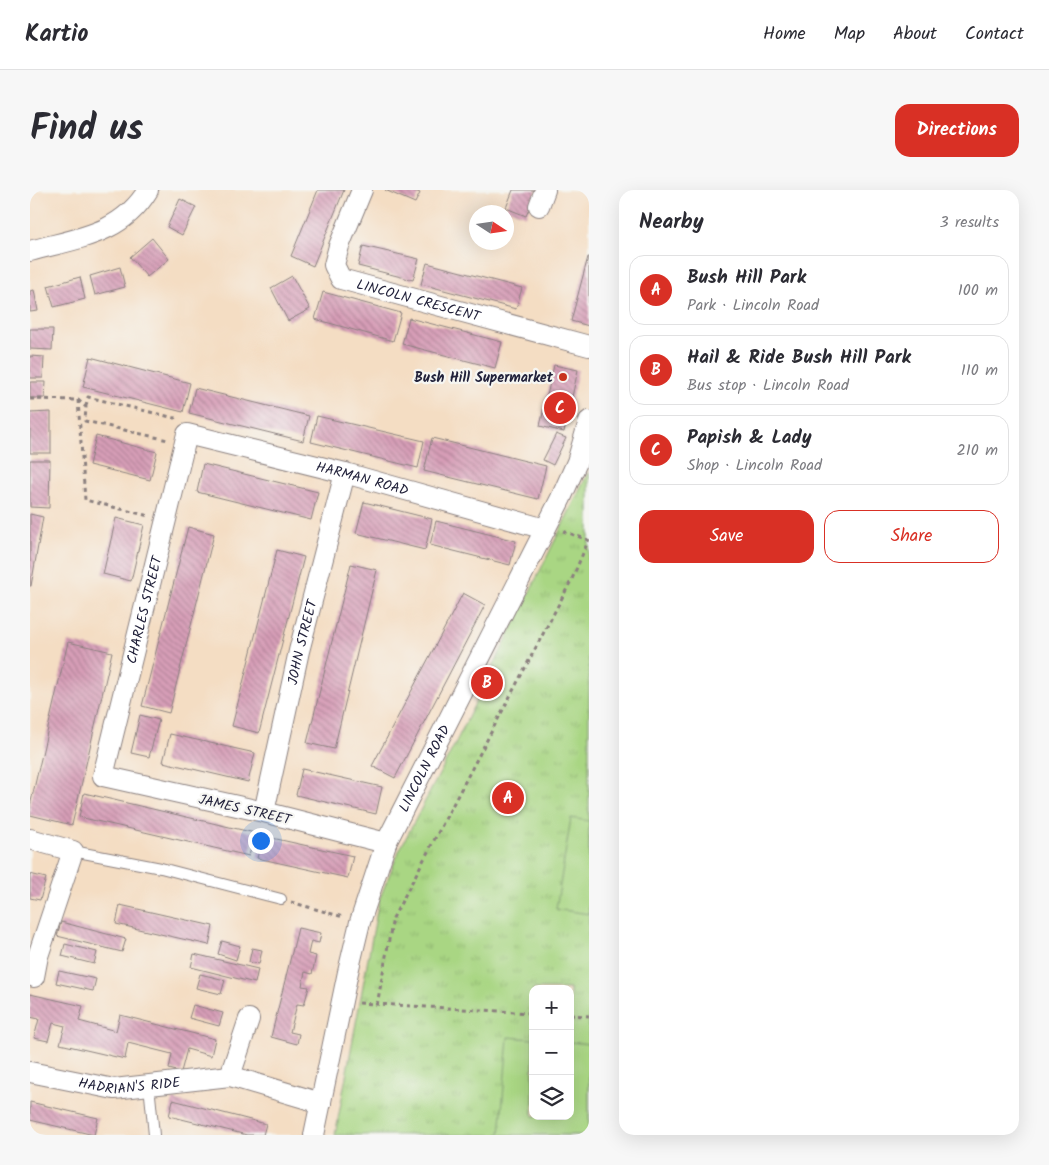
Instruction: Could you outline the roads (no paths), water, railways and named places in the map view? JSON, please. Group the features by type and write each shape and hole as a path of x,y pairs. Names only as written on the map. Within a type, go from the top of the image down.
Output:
{"street":[{"path":"30,251 109,229 126,217 148,190"},
{"name":"LINCOLN CRESCENT","path":"362,190 339,246 334,264 341,279 589,346"},
{"name":"LINCOLN ROAD","path":"314,1135 360,922 386,843 545,529 577,462 589,421"},
{"name":"HARMAN ROAD","path":"186,439 345,474 545,529"},
{"name":"CHARLES STREET","path":"104,776 186,439"},
{"name":"JOHN STREET","path":"264,812 299,651 345,474"},
{"name":"JAMES STREET","path":"104,776 264,812 386,843"},
{"path":"30,839 73,851 38,956 34,977"},
{"path":"230,1076 249,1019"},
{"name":"HADRIAN'S RIDE","path":"30,1072 114,1089 230,1076 321,1102"}],"lane":[{"path":"73,851 161,868 281,899"},
{"path":"149,1085 154,1135"}],"place":[{"name":"Bush Hill Supermarket","path":"563,377"},
{"name":"Papish & Lady","path":"560,408"},
{"name":"Hail & Ride Bush Hill Park","path":"487,683"},
{"name":"Bush Hill Park","path":"508,798"}]}
